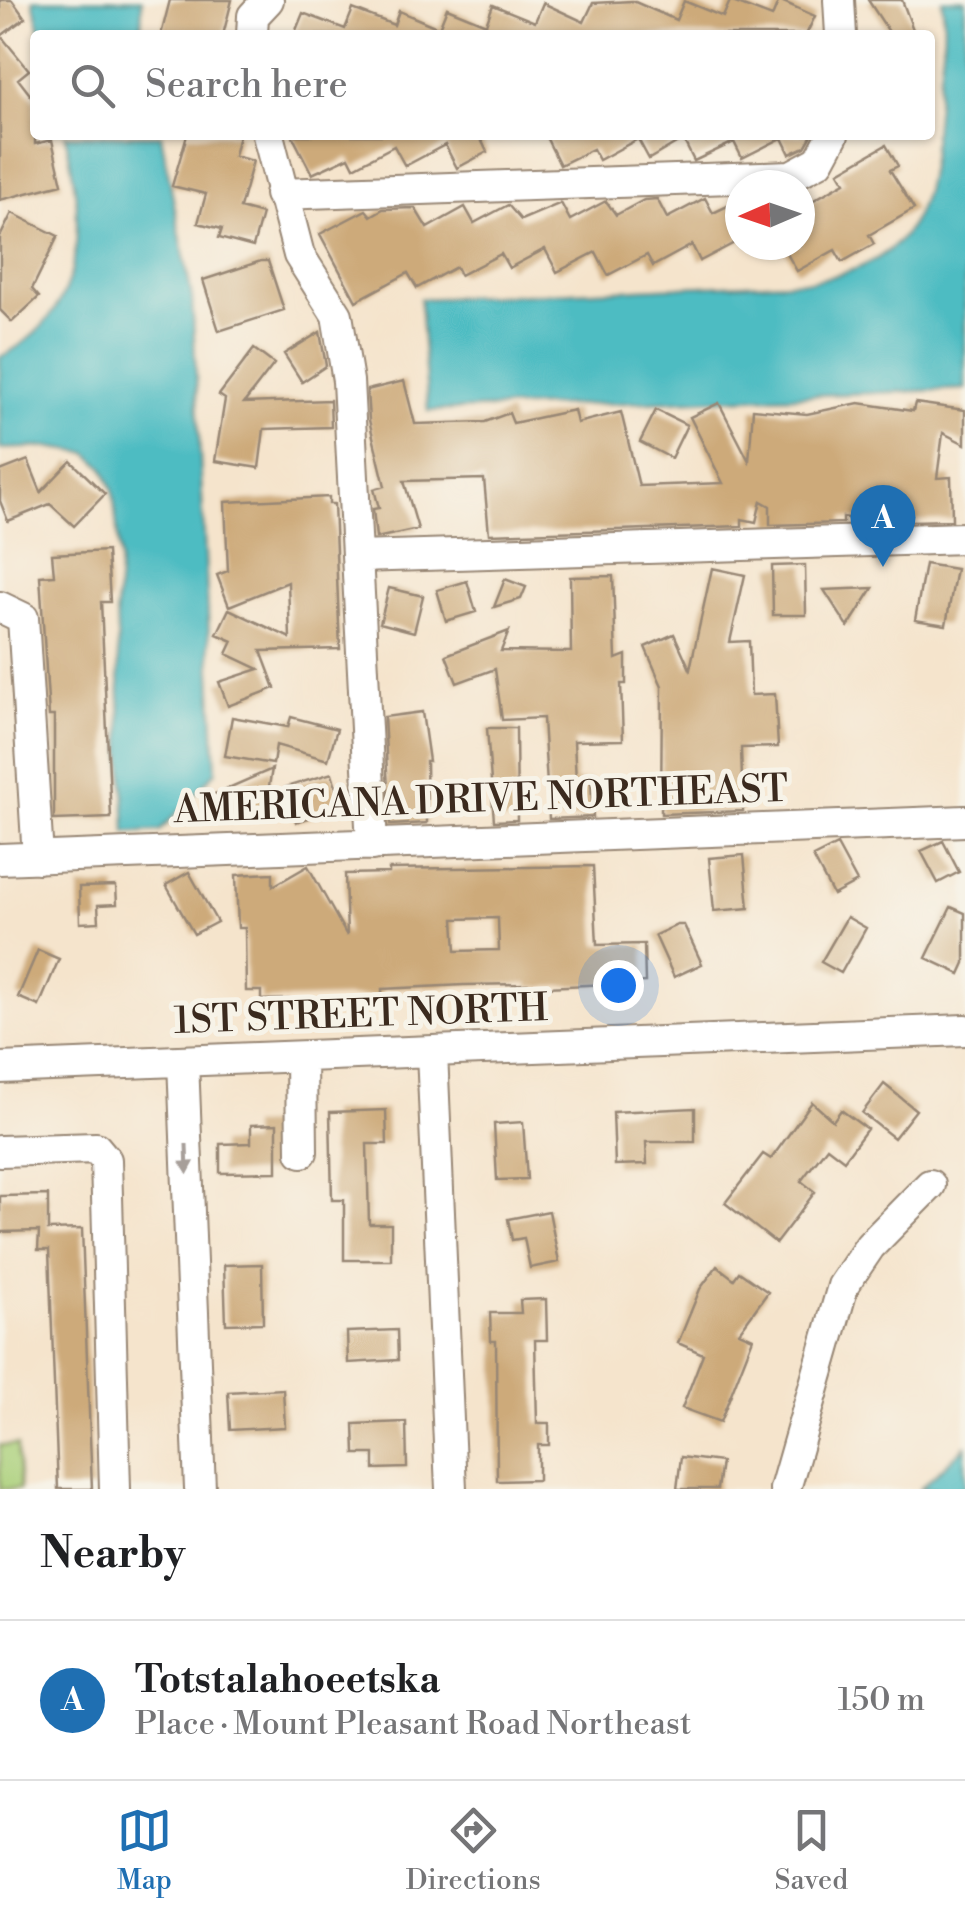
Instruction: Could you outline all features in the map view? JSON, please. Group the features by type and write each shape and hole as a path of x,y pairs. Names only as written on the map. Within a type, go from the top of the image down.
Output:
{"street":[{"path":"839,0 841,30"},
{"path":"269,140 299,255 337,315 348,381 372,845"},
{"path":"280,194 792,176 819,161 830,140"},
{"path":"358,558 965,538"},
{"path":"0,607 23,618 38,858"},
{"name":"AMERICANA DRIVE NORTHEAST","path":"0,859 965,821"},
{"name":"1ST STREET NORTH","path":"0,1068 965,1030"},
{"path":"432,1052 451,1489"},
{"path":"301,1057 302,1152"},
{"path":"184,1061 200,1489"},
{"path":"0,1151 96,1148 106,1160 116,1489"},
{"path":"785,1489 843,1286 870,1246 930,1185"}],"green space":[{"path":"0,1445 17,1445 20,1489 0,1489"}],"water":[{"path":"33,0 142,0 141,30 40,30"},
{"path":"942,0 965,0 965,389 428,411 420,299 811,281 878,258 899,241 924,196 935,140 944,25"},
{"path":"66,140 162,140 192,298 216,771 160,831 126,833 116,610 120,559 113,490 103,467 87,453 47,447 0,449 0,357 29,338 51,315 74,261 77,230"},
{"path":"965,1446 965,1489 920,1489"}],"building":[{"path":"0,0 12,0 25,18 1,36 29,70 18,79 30,95 30,140 35,140 35,144 52,140 62,184 0,200"},
{"path":"170,0 232,0 224,30 162,30"},
{"path":"779,0 815,16 808,30 296,30 303,13 345,29 353,9 394,25 399,11 439,28 447,8 486,24 493,5 535,22 543,3 584,22 593,3 633,1 676,20 684,1 723,17 730,1 772,17"},
{"path":"868,0 902,0 913,30 888,30"},
{"path":"186,140 238,140 234,156 253,161 240,208 262,214 253,247 219,238 222,229 198,223 206,194 172,186"},
{"path":"295,140 481,140 487,152 457,168 445,145 405,166 394,146 354,167 349,157 312,174"},
{"path":"548,140 636,140 599,160 593,149 560,165"},
{"path":"639,140 681,140 649,159"},
{"path":"684,140 778,140 742,158 734,142 694,161"},
{"path":"783,140 809,140 805,147 790,154"},
{"path":"886,145 898,166 890,170 914,209 869,235 874,244 842,262 835,250 797,271 791,260 815,260 815,199 845,182 839,172"},
{"path":"705,198 713,213 725,207 725,248 700,261 692,245 653,266 647,255 608,275 596,252 557,272 545,249 509,268 501,254 460,275 456,267 417,288 408,273 356,301 320,234 366,210 371,216 383,209 415,208 427,228 465,207 474,223 508,205 521,220 561,203 570,220 606,201 616,215 644,200 657,199 667,218"},
{"path":"12,213 58,236 32,289 39,297 12,322 0,310 0,237"},
{"path":"268,261 284,310 219,331 203,280"},
{"path":"320,332 326,366 302,382 284,354"},
{"path":"254,349 274,364 244,403 330,400 331,427 264,429 259,468 215,461 225,399 219,395"},
{"path":"404,381 415,424 485,422 509,413 513,423 574,410 577,423 621,412 639,486 723,483 690,417 719,403 749,461 753,409 807,414 859,403 913,411 915,403 965,410 965,444 943,433 937,478 951,477 952,520 870,522 843,517 843,523 770,525 770,506 761,501 756,522 742,519 742,526 489,534 484,479 404,481 418,529 376,538 373,509 379,508 374,489 385,486 369,420 367,390"},
{"path":"656,410 687,425 671,458 640,442"},
{"path":"28,460 41,492 71,461 105,494 74,526 50,504 8,521 0,501 0,471"},
{"path":"329,497 329,504 334,504 340,649 261,651 275,688 228,706 219,682 259,669 227,654 233,641 217,634 229,609 290,638 288,582 229,606 217,575 228,571 225,502"},
{"path":"107,551 110,602 101,602 111,818 54,820 54,716 49,716 40,576 54,575 52,554"},
{"path":"925,564 956,569 946,625 915,620"},
{"path":"805,565 806,615 773,615 772,566"},
{"path":"712,568 745,575 730,642 749,641 751,695 775,694 778,747 741,748 743,811 661,814 662,686 645,647 674,634 690,669"},
{"path":"613,576 616,659 626,655 626,684 621,684 623,740 574,741 576,781 591,781 593,817 549,819 543,718 502,720 495,669 457,683 446,655 509,631 501,651 571,652 570,577"},
{"path":"505,579 526,587 521,599 494,607"},
{"path":"467,581 476,612 446,621 437,590"},
{"path":"389,588 423,596 414,632 380,623"},
{"path":"873,588 848,627 824,590"},
{"path":"422,712 429,761 427,823 390,825 384,717"},
{"path":"232,717 288,727 291,717 337,729 328,760 276,745 273,764 225,756"},
{"path":"487,728 516,728 517,820 494,821"},
{"path":"272,769 265,809 235,822 231,812 217,818 208,797"},
{"path":"332,773 342,808 296,822 286,787"},
{"path":"943,841 959,872 938,883 921,851"},
{"path":"837,845 857,882 833,895 813,857"},
{"path":"744,855 749,908 714,911 709,858"},
{"path":"308,866 347,936 345,874 389,873 389,869 593,866 597,945 644,944 645,982 528,988 528,984 464,985 382,989 382,996 261,1000 261,991 246,991 245,928 238,928 236,875 273,873 273,886","holes":["498,918 499,950 456,951 454,919"]},
{"path":"189,872 217,922 194,934 166,885"},
{"path":"116,886 117,904 98,905 99,922 80,923 79,887"},
{"path":"951,907 965,913 965,963 960,974 926,958"},
{"path":"847,917 866,928 841,973 821,962"},
{"path":"684,925 702,964 674,977 655,935"},
{"path":"38,950 59,959 39,1006 18,997"},
{"path":"884,1084 916,1110 894,1138 862,1113"},
{"path":"812,1102 833,1121 841,1110 867,1129 844,1160 827,1147 801,1181 815,1192 776,1243 725,1203 763,1154 771,1159"},
{"path":"695,1108 695,1142 646,1142 647,1164 615,1165 613,1112"},
{"path":"386,1110 387,1144 367,1144 369,1224 391,1224 391,1260 344,1260 344,1200 332,1200 330,1112"},
{"path":"523,1122 527,1179 497,1180 494,1124"},
{"path":"277,1124 277,1172 220,1173 220,1144 251,1143 251,1125"},
{"path":"48,1195 48,1230 82,1229 92,1489 58,1489 49,1250 38,1250 39,1231 0,1232 0,1196"},
{"path":"549,1211 559,1262 530,1268 524,1238 512,1240 508,1219"},
{"path":"262,1264 263,1323 226,1324 224,1265"},
{"path":"717,1266 734,1279 739,1272 768,1292 739,1332 753,1338 720,1422 682,1408 703,1354 678,1343 700,1289"},
{"path":"546,1299 547,1340 535,1340 537,1423 549,1423 549,1445 538,1445 538,1480 497,1481 496,1341 491,1341 490,1313 521,1313 520,1300"},
{"path":"397,1330 398,1360 348,1363 347,1332"},
{"path":"283,1389 285,1427 230,1430 228,1392"},
{"path":"406,1422 407,1468 374,1469 374,1454 355,1454 354,1424"},
{"path":"681,1457 721,1462 717,1489 677,1489"}],"place":[{"name":"Totstalahoeetska","path":"883,567"}]}
